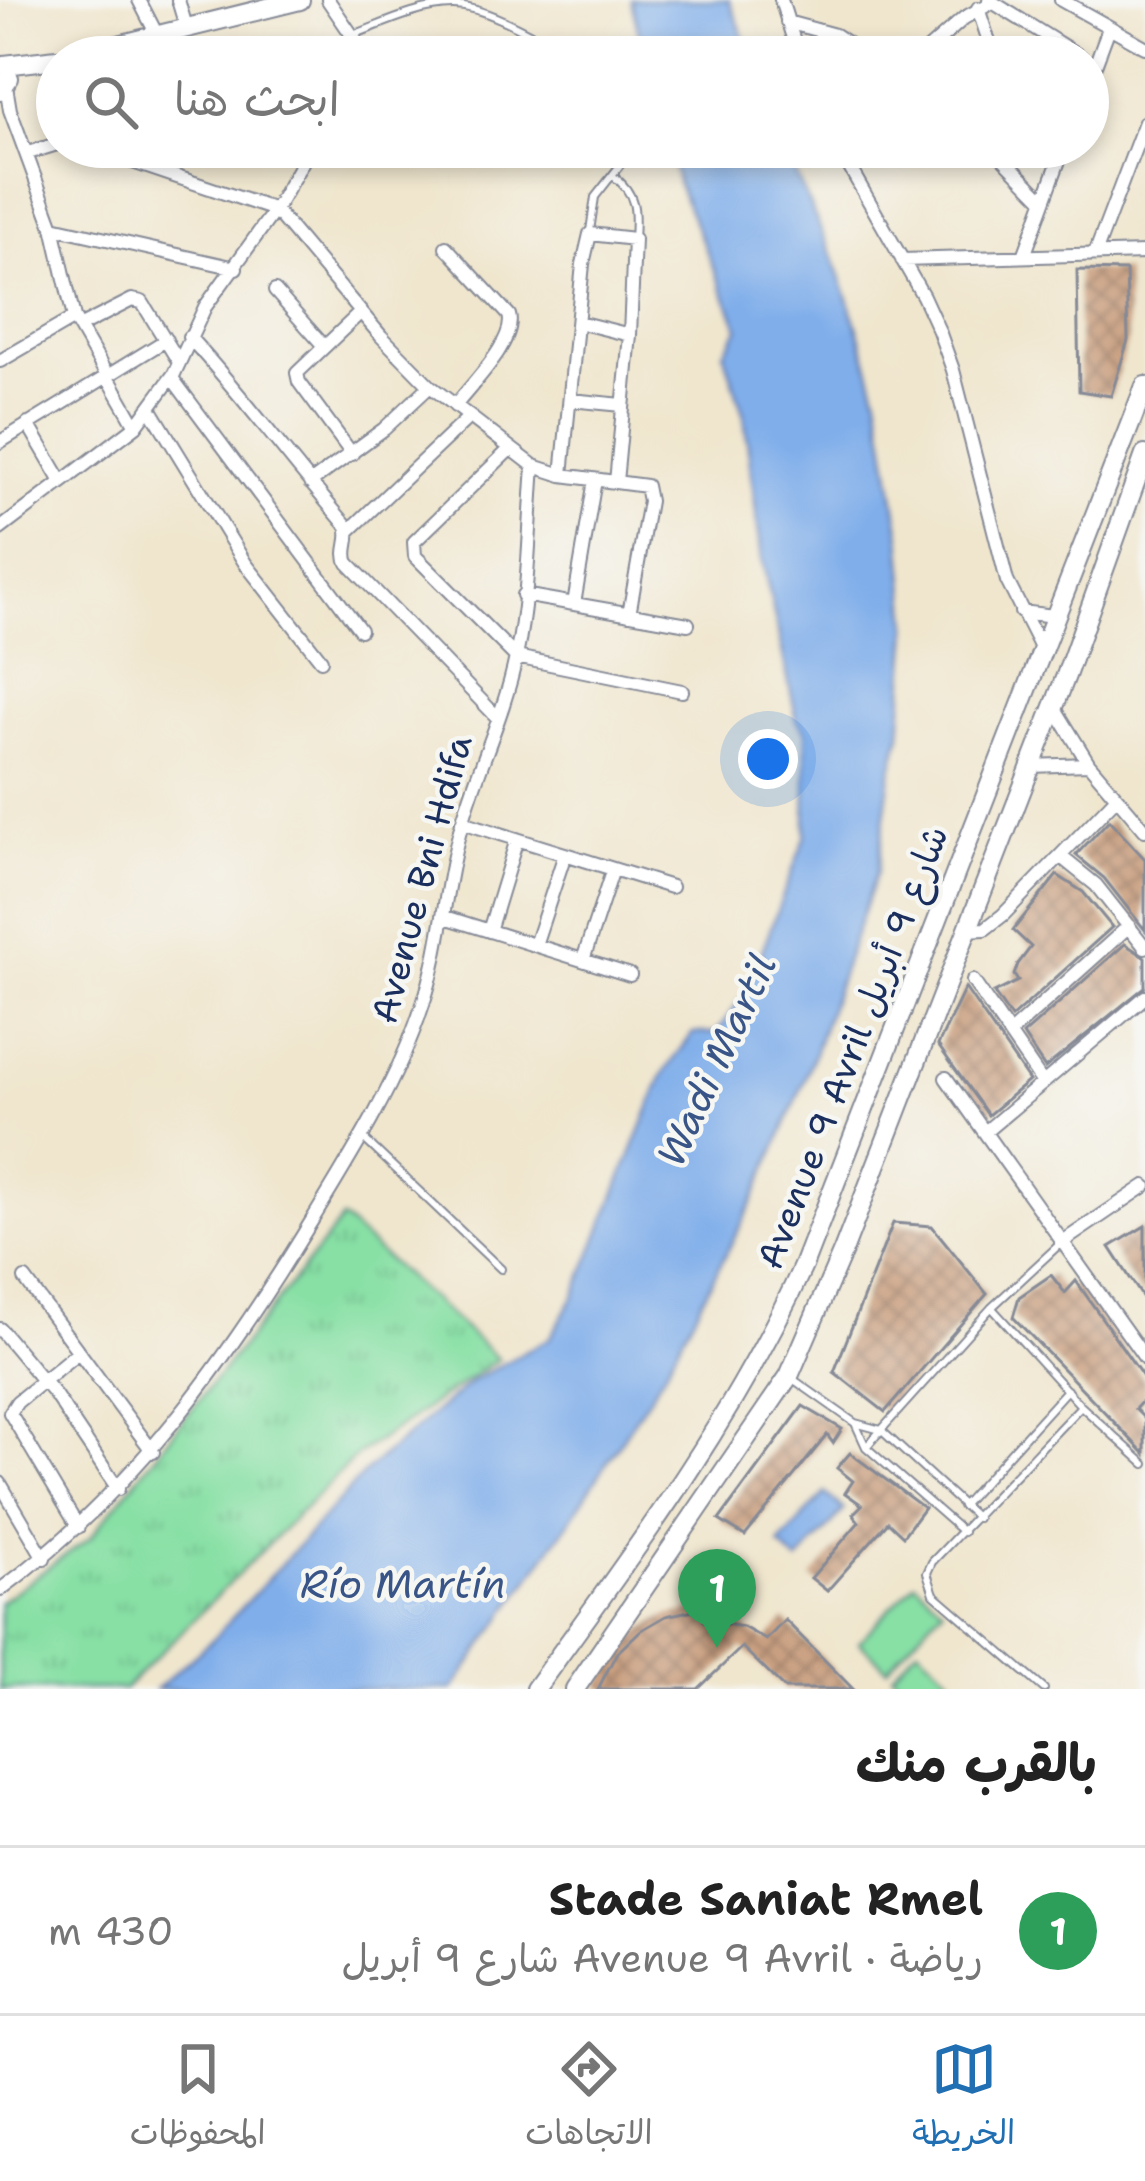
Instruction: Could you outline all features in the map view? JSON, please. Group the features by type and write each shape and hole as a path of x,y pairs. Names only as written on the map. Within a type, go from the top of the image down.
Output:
{"main road":[{"path":"162,36 300,0"},
{"path":"3,80 36,68"},
{"name":"Avenue 9 Avril شارع 9 أبريل","path":"535,1689 723,1419 775,1327 812,1245 1145,386"},
{"name":"Avenue 9 Avril شارع 9 أبريل","path":"574,1689 788,1376 843,1251 1054,707 1145,455"}],"street":[{"path":"139,0 157,36"},
{"path":"178,0 187,29"},
{"path":"328,0 352,35"},
{"path":"781,0 792,36"},
{"path":"1061,0 1145,47"},
{"path":"948,36 986,4"},
{"path":"986,4 991,36"},
{"path":"986,4 1043,36"},
{"path":"787,22 836,36"},
{"path":"1104,36 1109,28"},
{"path":"3,80 52,227 76,322 136,426"},
{"path":"1095,254 1145,122"},
{"path":"28,152 36,150"},
{"path":"150,168 275,210 430,386 534,466 562,476 642,484 649,495 629,614"},
{"path":"0,529 136,426 172,378 205,307 275,210 298,168"},
{"path":"850,168 923,296 953,370 1006,581 1041,648"},
{"path":"1014,168 1044,200"},
{"path":"1024,256 1056,168"},
{"path":"52,227 236,268"},
{"path":"562,476 590,234 634,239 616,482"},
{"path":"446,247 509,315 512,325 506,340 455,406"},
{"path":"902,260 1145,254"},
{"path":"275,291 323,346"},
{"path":"0,361 76,322 137,300 146,306 179,362"},
{"path":"352,454 297,377 298,369 361,312"},
{"path":"578,322 630,335"},
{"path":"189,337 250,404 349,531"},
{"path":"0,442 166,340"},
{"path":"172,378 360,630"},
{"path":"310,483 352,454 430,386"},
{"path":"570,400 623,405"},
{"path":"150,408 245,563 321,660"},
{"path":"469,417 349,531 345,550 348,562 497,717"},
{"path":"28,424 62,482"},
{"path":"509,449 412,546 415,556 516,657 682,691"},
{"name":"Avenue Bni Hdifa","path":"0,1590 44,1558 153,1452 255,1311 362,1137 401,1061 435,968 462,822 516,657 534,466"},
{"path":"574,604 595,480"},
{"path":"523,595 688,624"},
{"path":"1021,612 1054,616"},
{"path":"1054,707 1089,764 1145,830"},
{"path":"1030,766 1089,764"},
{"path":"965,930 992,925 1117,797"},
{"path":"462,822 671,887"},
{"path":"489,931 517,839"},
{"path":"535,945 565,854"},
{"path":"1060,856 1096,885 1145,947"},
{"path":"583,960 613,869"},
{"path":"445,916 629,975"},
{"path":"1010,1033 1129,926"},
{"path":"973,981 1043,1083"},
{"path":"985,1132 1145,998"},
{"path":"946,1078 1145,1358"},
{"path":"1061,1244 1145,1186"},
{"path":"25,1279 153,1452"},
{"path":"0,1329 118,1489"},
{"path":"78,1352 17,1402 12,1418 78,1527"},
{"path":"0,1484 44,1558"}],"lane":[{"path":"352,35 403,16 454,5 533,36"},
{"path":"590,234 596,197 618,168"},
{"path":"613,176 632,193 634,239"},
{"path":"362,1137 501,1268"},
{"path":"866,1447 991,1307 1061,1244"},
{"path":"991,1307 1081,1406 1145,1464"},
{"path":"788,1376 855,1423 880,1430 977,1518"},
{"path":"962,1506 1066,1390"},
{"path":"1044,1689 928,1584 932,1562 1081,1406"},
{"path":"855,1423 866,1447 963,1532"}],"green space":[{"path":"342,1219 498,1359 356,1456 124,1689 0,1689 0,1602 91,1537"},
{"path":"915,1582 943,1607 887,1668 859,1642"},
{"path":"918,1647 963,1689 908,1689 892,1674"}],"water":[{"path":"631,0 729,0 744,36 640,36"},
{"name":"Río Martín","path":"674,168 793,168 834,259 857,325 878,397 901,536 909,626 901,734 878,868 804,1082 753,1202 662,1376 571,1519 453,1689 156,1689 213,1639 368,1469 472,1381 550,1338 575,1295 663,1075 693,1033 716,1033 746,993 806,835 806,732 797,720 762,559 744,416 724,352 739,328"},
{"path":"825,1493 844,1510 798,1562 779,1545"}],"building":[{"path":"1077,270 1126,271 1128,340 1111,396 1079,391"},
{"path":"1109,820 1145,859 1145,930 1104,878 1076,855"},
{"path":"1057,875 1083,892 1112,927 1011,1018 994,993 1018,981 1014,975 1018,964 1031,947 1013,930"},
{"path":"1125,944 1145,957 1145,987 1045,1068 1023,1035"},
{"path":"965,988 1029,1081 988,1115 938,1045"},
{"path":"893,1223 932,1226 987,1294 885,1412 834,1372"},
{"path":"1145,1226 1145,1301 1110,1247"},
{"path":"1051,1275 1065,1293 1076,1281 1145,1380 1145,1398 1135,1409 1145,1419 1145,1454 1013,1317 1019,1297"},
{"path":"803,1406 842,1429 833,1443 827,1435 745,1536 719,1520"},
{"path":"850,1453 924,1508 903,1536 888,1522 827,1591 811,1578 859,1522 853,1514 862,1505 845,1493 853,1481 837,1468"},
{"path":"703,1608 704,1621 743,1627 766,1640 785,1620 853,1689 785,1689 742,1647 698,1689 598,1689 616,1654 640,1631 666,1616"}],"place":[{"name":"Stade Saniat Rmel","path":"717,1648"}],"water label":[{"name":"Wadi Martil","path":"716,1060"}]}
